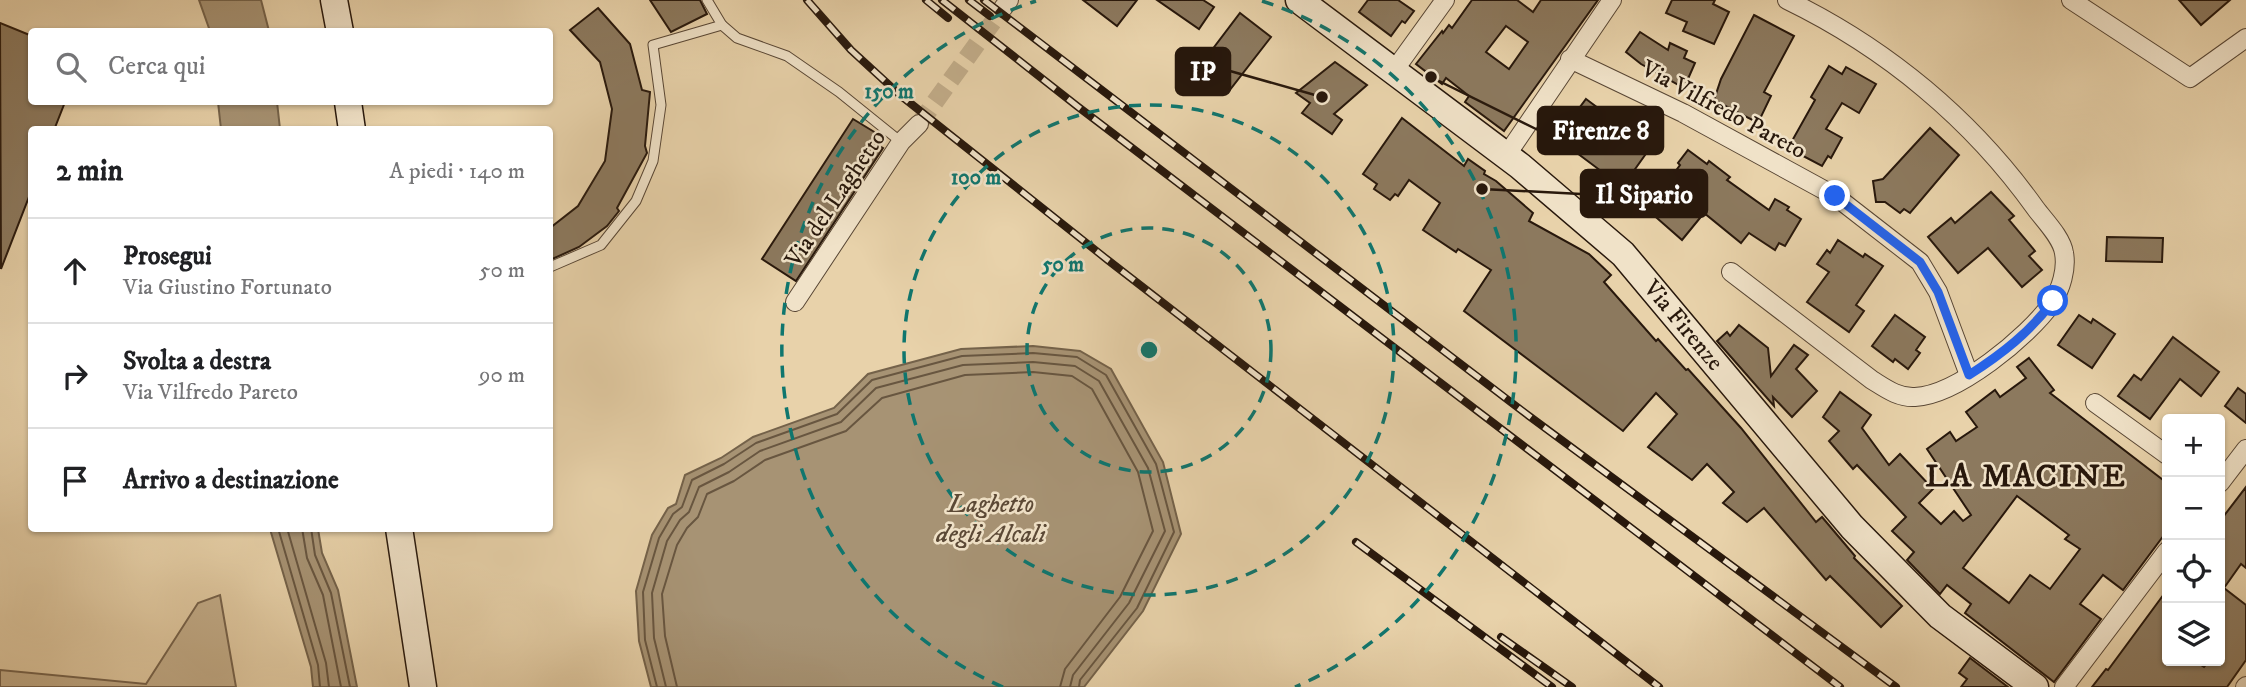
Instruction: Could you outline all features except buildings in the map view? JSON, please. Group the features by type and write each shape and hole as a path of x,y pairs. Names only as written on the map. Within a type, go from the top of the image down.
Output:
{"main road":[{"path":"334,0 339,28"},
{"name":"Via Firenze","path":"1299,0 1506,156 1574,210 1623,254 1852,527 1940,616 2035,687"},
{"path":"348,105 351,126"},
{"path":"400,532 423,687"}],"street":[{"path":"1393,72 1445,0"},
{"path":"1506,156 1612,0"},
{"path":"1731,272 1892,393 1913,398 1935,394 1969,375 2027,332 2053,301 2066,267 2064,249 2011,174 1966,125 1900,66 1824,18 1787,0"},
{"path":"2071,0 2190,78 2246,38"},
{"name":"Via Vilfredo Pareto","path":"1570,59 1683,113 1835,196 1920,262 1938,292 1969,375"},
{"name":"Via del Laghetto","path":"795,302 901,142 919,124"},
{"path":"2095,403 2162,452"},
{"path":"2225,477 2246,449"},
{"path":"2064,687 2162,558"}],"lane":[{"path":"707,0 722,25 737,38 787,56 839,92 901,142"},
{"path":"553,266 601,245 636,201 653,161 661,105 653,45 722,25"}],"shaded area":[{"path":"220,595 236,687 0,687 0,670 146,684 198,603"}],"water":[{"path":"199,0 261,0 268,28 209,28"},
{"path":"218,105 277,105 280,126 221,126"},
{"name":"Laghetto degli Alcali","path":"1033,346 1080,351 1111,369 1163,462 1181,534 1143,611 1084,687 651,687 639,641 636,591 652,535 668,508 676,504 685,475 721,458 753,437 834,408 868,374 961,349"},
{"path":"271,532 318,532 322,553 338,590 357,687 313,687 311,667"}],"tunnel":[{"path":"919,124 1003,8"}],"railway":[{"path":"807,0 851,50 900,95 1109,261 1659,687"},
{"path":"926,0 948,18"},
{"path":"942,0 1077,106 1840,687"},
{"path":"969,0 990,16"},
{"path":"984,0 1529,416 1896,687"},
{"path":"1356,542 1552,687"},
{"path":"1501,637 1572,687"}],"place":[{"name":"Firenze 8","path":"1431,77"},
{"name":"IP","path":"1322,97"},
{"name":"Il Sipario","path":"1482,189"}],"district":[{"name":"LA MACINE","path":"2026,475"}],"route":[{"path":"1835,196 1920,262 1938,292 1969,375 2027,332 2053,301"}]}
